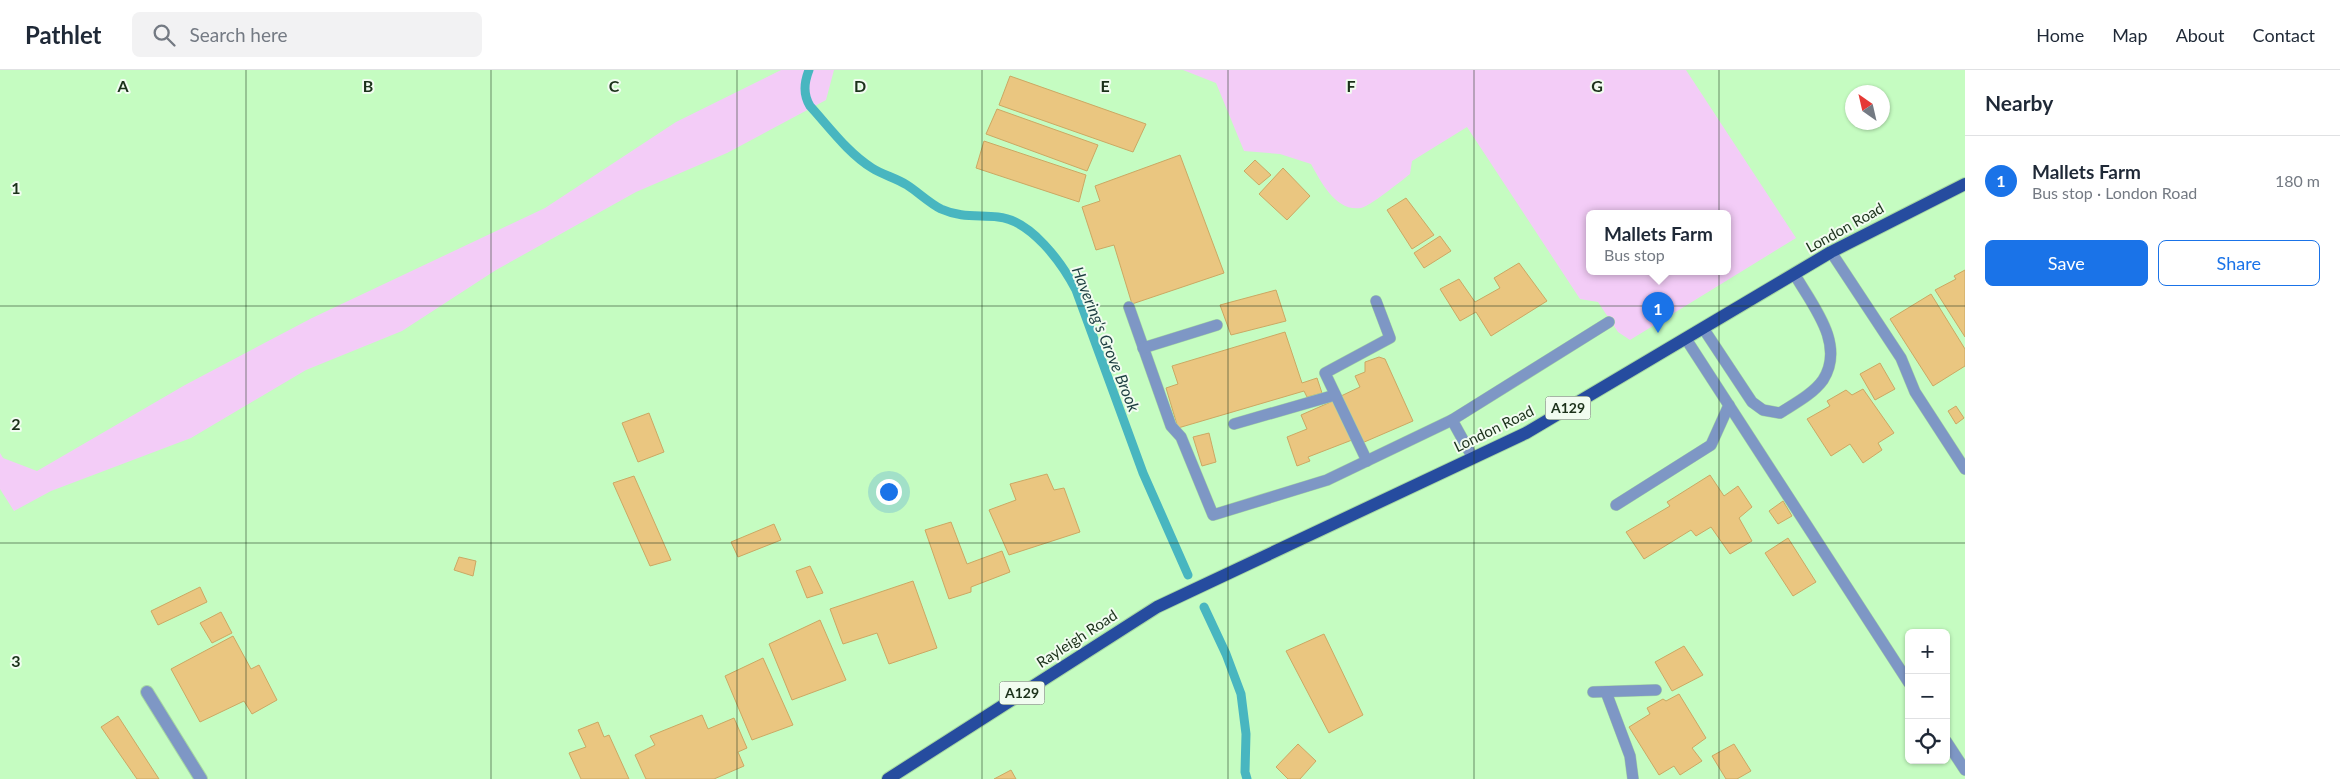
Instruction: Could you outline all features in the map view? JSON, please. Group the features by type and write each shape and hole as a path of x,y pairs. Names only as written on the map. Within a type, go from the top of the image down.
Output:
{"main road":[{"name":"London Road","path":"1157,607 1526,433 1830,252 1965,184"},
{"name":"Rayleigh Road","path":"888,779 1157,607"}],"street":[{"path":"147,692 201,779"}],"lane":[{"path":"1830,252 1901,358 1915,392 1965,469"},
{"path":"1703,328 1752,402 1763,410 1780,413 1801,399 1822,380 1830,358 1830,337 1794,275"},
{"path":"1367,461 1325,373 1390,338 1376,301"},
{"path":"1129,308 1171,426 1182,437 1213,515 1326,480 1452,420 1609,322"},
{"path":"1143,348 1217,325"},
{"path":"1686,339 1905,677"},
{"path":"1234,424 1335,395"},
{"path":"1616,505 1711,445 1729,405"},
{"path":"1452,420 1473,458"},
{"path":"1593,692 1656,690"},
{"path":"1606,692 1630,756 1633,779"},
{"path":"1950,747 1965,770"}],"shaded area":[{"path":"781,70 834,70 826,100 727,153 636,192 496,270 402,331 306,370 191,438 51,491 14,511 0,489 0,453 3,458 37,471 185,385 312,318 545,208 676,122"},
{"path":"1183,70 1686,70 1796,238 1630,340 1618,332 1598,302 1580,299 1467,127 1412,161 1410,174 1378,199 1361,208 1352,208 1337,201 1325,187 1311,164 1280,154 1244,151 1216,83"}],"building":[{"path":"1010,76 1146,124 1133,152 999,105"},
{"path":"997,109 1098,145 1087,171 986,134"},
{"path":"984,141 1086,175 1079,202 976,168"},
{"path":"1180,155 1224,273 1132,304 1114,245 1096,250 1082,207 1100,201 1095,186"},
{"path":"1255,160 1271,175 1259,185 1244,171"},
{"path":"1283,168 1310,196 1287,220 1259,194"},
{"path":"1406,198 1434,235 1412,249 1387,210"},
{"path":"1440,236 1451,251 1424,268 1414,253"},
{"path":"1519,263 1547,301 1491,336 1476,312 1460,321 1440,289 1459,279 1475,302 1500,288 1494,278"},
{"path":"1965,270 1965,337 1935,290 1956,279 1954,276"},
{"path":"1276,290 1286,321 1231,335 1220,305"},
{"path":"1931,294 1965,349 1965,366 1933,386 1890,319"},
{"path":"1285,332 1302,383 1317,378 1322,393 1307,397 1304,391 1178,428 1166,388 1178,384 1172,366"},
{"path":"1379,357 1385,359 1413,421 1362,443 1341,396 1360,387 1355,376 1365,372 1365,362"},
{"path":"1880,363 1895,389 1875,400 1860,374"},
{"path":"1863,389 1894,433 1878,443 1882,450 1863,463 1850,444 1831,456 1807,419 1830,406 1827,401 1846,390 1852,395"},
{"path":"1333,401 1352,440 1308,457 1310,461 1297,466 1287,437 1307,429 1301,415"},
{"path":"1956,406 1964,418 1956,424 1948,411"},
{"path":"649,413 664,452 638,462 622,423"},
{"path":"1209,433 1216,462 1202,466 1193,437"},
{"path":"1047,474 1054,490 1064,488 1080,532 1009,555 989,510 1016,500 1010,484"},
{"path":"1710,475 1724,496 1738,486 1752,507 1739,518 1752,541 1730,554 1711,527 1696,536 1691,530 1644,559 1626,532 1670,506 1667,502"},
{"path":"634,476 671,560 650,566 613,483"},
{"path":"1783,501 1792,516 1778,524 1769,511"},
{"path":"951,522 967,564 1002,551 1010,572 971,587 971,592 949,599 925,530"},
{"path":"774,524 781,540 738,557 731,542"},
{"path":"1788,538 1816,582 1793,596 1765,553"},
{"path":"459,557 476,561 473,576 454,570"},
{"path":"810,566 823,593 807,598 796,571"},
{"path":"913,581 937,648 889,664 877,633 843,644 830,609"},
{"path":"200,587 207,602 158,625 151,611"},
{"path":"221,612 232,633 212,643 200,623"},
{"path":"820,620 846,680 792,700 769,644"},
{"path":"1324,634 1363,715 1329,733 1286,651"},
{"path":"233,636 251,669 259,665 277,700 252,714 244,701 200,722 171,669"},
{"path":"1684,646 1703,675 1672,691 1655,662"},
{"path":"763,658 793,725 752,740 725,676"},
{"path":"1679,694 1706,738 1692,748 1702,761 1680,775 1674,766 1659,775 1629,727 1650,714 1647,708 1663,699 1666,701"},
{"path":"702,715 708,729 734,718 747,748 738,752 744,766 714,779 646,779 635,755 655,745 650,736"},
{"path":"118,716 159,779 137,779 101,727"},
{"path":"598,722 604,737 609,735 629,779 581,779 569,753 586,747 578,730"},
{"path":"1298,744 1316,761 1300,779 1288,779 1276,767"},
{"path":"1734,744 1751,771 1737,779 1726,779 1712,756"},
{"path":"1011,770 1016,779 994,779"}],"waterway":[{"name":"Havering's Grove Brook","path":"809,70 805,88 810,106 840,140 863,162 907,185 932,204 948,212 1010,220 1033,234 1054,256 1076,290 1143,473 1188,575"},
{"name":"Havering's Grove Brook","path":"1204,607 1226,654 1241,694 1246,734 1245,772 1247,779"}],"place":[{"name":"Mallets Farm","path":"1658,333"}]}
